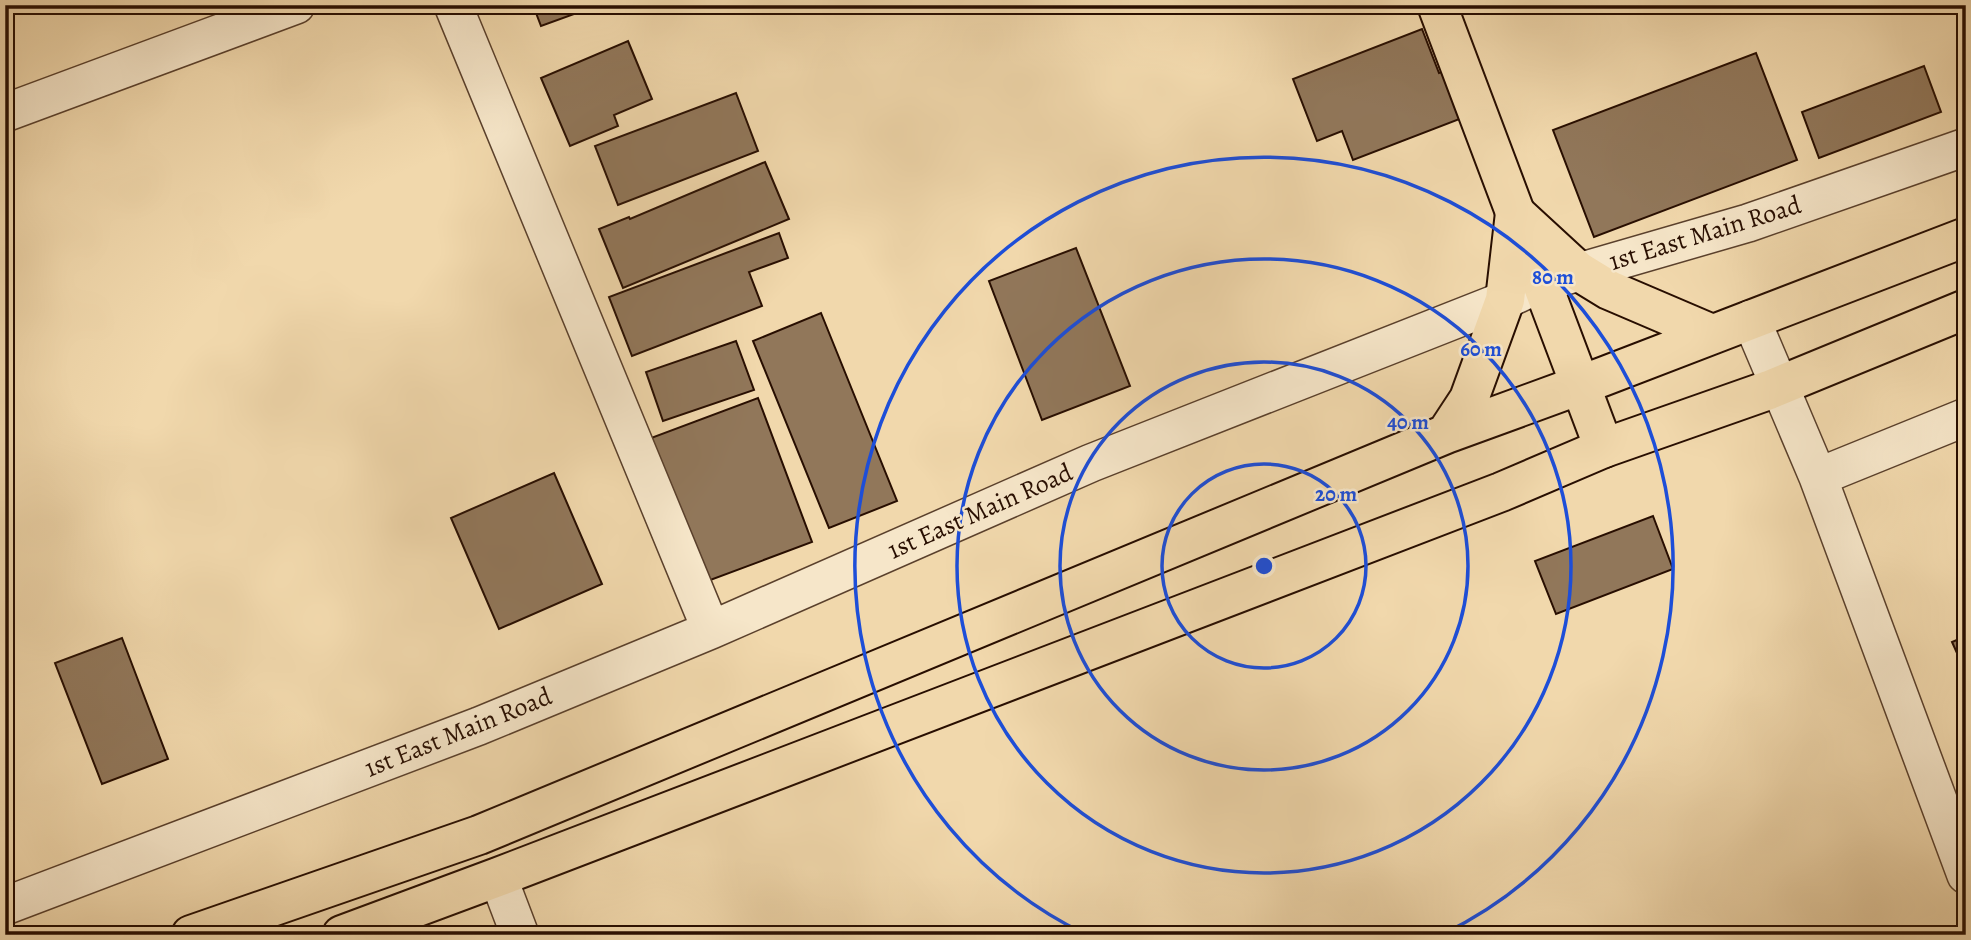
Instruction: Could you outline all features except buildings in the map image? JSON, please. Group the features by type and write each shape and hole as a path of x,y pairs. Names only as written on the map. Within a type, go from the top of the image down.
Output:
{"main road":[{"path":"1437,5 1515,213 1558,269 1712,334"},
{"path":"1458,5 1558,269 1591,381 1615,444"},
{"path":"1446,434 1469,399 1505,300 1515,213"},
{"path":"191,935 479,835 1446,434 1966,237"},
{"path":"342,935 1501,492 1615,444 1781,385 1966,309"}],"street":[{"path":"5,113 296,5"},
{"path":"453,5 711,630"},
{"name":"1st East Main Road","path":"5,906 479,726 711,630 1091,463 1505,300 1558,269 1748,223 1966,146"},
{"path":"1751,319 1818,477 1966,875"},
{"path":"1818,477 1966,417"},
{"path":"498,877 520,935"}]}
